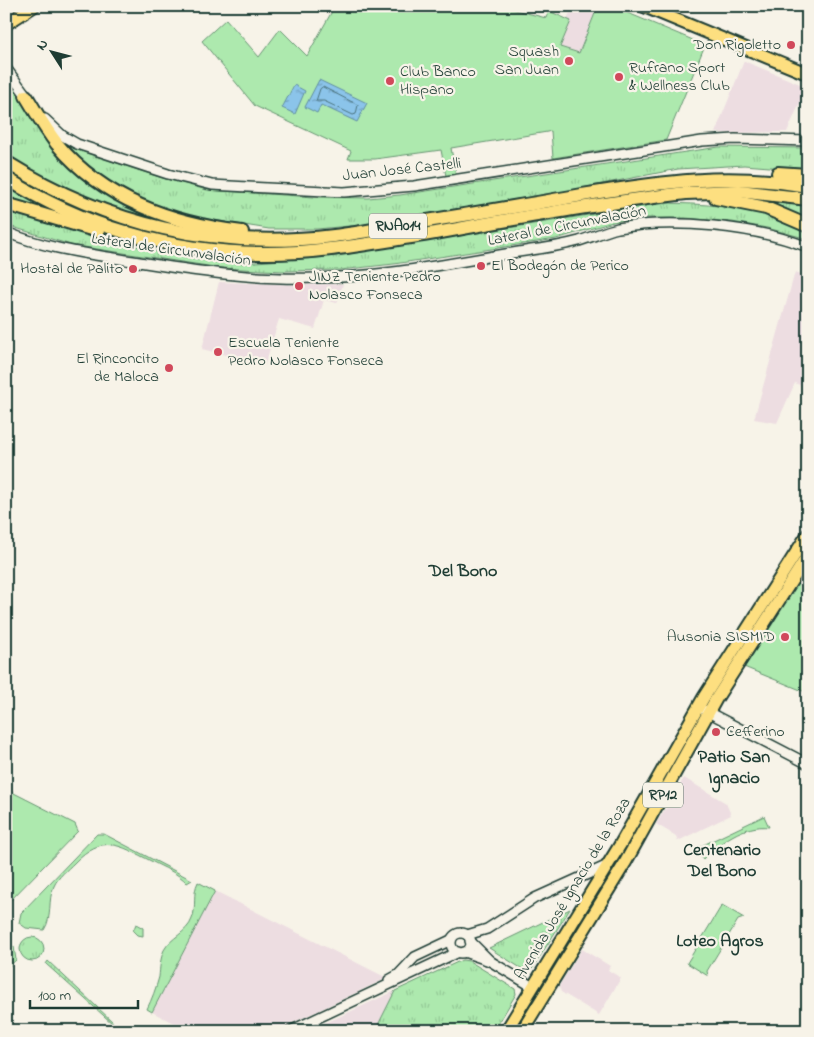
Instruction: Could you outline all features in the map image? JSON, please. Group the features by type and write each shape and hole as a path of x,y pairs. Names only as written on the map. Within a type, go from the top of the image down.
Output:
{"highway":[{"path":"26,96 66,155 92,178 120,197 156,213 194,223 228,230 301,238"},
{"name":"RNA014","path":"6,162 71,198 104,212 148,226 227,238 301,238 360,232 627,188 687,180 728,178 772,180 808,186"},
{"path":"627,188 684,175 711,172 808,176"},
{"name":"RNA014","path":"6,178 58,206 96,222 162,242 209,250 262,254 332,249 664,196 739,191 808,199"},
{"path":"664,196 721,198 747,202 774,211 808,226"},
{"path":"6,204 154,246 188,252 209,250"}],"main road":[{"path":"6,9 10,6"},
{"path":"6,24 34,6"},
{"path":"643,6 808,74"},
{"name":"Avenida José Ignacio de la Roza","path":"506,1031 608,865 699,707 808,534"},
{"name":"Avenida José Ignacio de la Roza","path":"522,1031 625,863 709,712 808,555"}],"street":[{"name":"Juan José Castelli","path":"6,68 26,96 54,129 77,144 168,174 229,187 372,191 464,179 702,142 743,139 808,141"},
{"name":"Lateral de Circunvalación","path":"6,232 57,248 112,258 228,275 296,278 387,272 555,246 612,230 654,224 714,227 744,231 808,247"},
{"path":"699,707 808,764"},
{"path":"469,938 535,898 608,865"},
{"path":"374,990 402,971 415,957 451,940 459,933 469,938 490,961"},
{"path":"290,1031 374,990 470,948 469,938"},
{"path":"451,940 451,947 490,961 533,987"}],"shaded area":[{"path":"573,6 598,6 579,53 560,47 571,21 567,19"},
{"path":"744,61 807,87 787,132 715,133"},
{"path":"795,272 808,276 808,389 795,383 777,423 754,419"},
{"path":"219,282 299,285 343,284 337,303 324,300 315,329 279,319 265,365 202,349"},
{"path":"808,566 808,588 797,584"},
{"path":"684,778 726,803 731,815 678,841 676,836 656,824"},
{"path":"215,891 387,978 275,1031 189,1031 152,1012"},
{"path":"582,949 610,966 608,970 621,978 599,1015 561,992 559,986"},
{"path":"462,960 469,961 515,989 516,994 494,1031 308,1031"}],"green space":[{"name":"Club Banco Hispano","path":"335,6 500,6 546,18 549,11 571,21 560,47 579,53 598,6 611,6 705,45 666,140 553,158 551,131 451,148 456,175 446,176 441,150 375,159 348,159 351,151 255,106 202,41 226,19 259,57 280,29 307,56"},
{"path":"6,78 62,153 176,224 131,213 88,198 6,154"},
{"path":"57,137 86,153 159,177 207,190 314,197 368,198 400,195 719,147 808,148 808,170 744,165 678,169 566,191 360,225 317,229 269,229 194,217 152,206 98,177"},
{"path":"6,187 65,218 6,202"},
{"path":"758,201 808,206 808,223"},
{"path":"662,203 700,204 755,212 791,224 808,233 808,239 767,228 732,222 685,218 638,218 613,222 556,239 394,264 340,270 283,271 221,268 71,245 6,225 6,210 154,251 216,262 243,263 336,256"},
{"name":"Ausonia SISMID","path":"797,584 808,588 808,693 744,667"},
{"path":"6,789 75,824 78,831 6,905"},
{"path":"764,816 769,827 751,828 742,831 717,846 703,859 697,848"},
{"path":"97,834 104,834 192,880 187,883 179,876 130,850 103,845 84,854 58,880 52,892 47,925 44,930 26,928 19,923 21,913"},
{"path":"198,882 215,891 152,1012 147,1009 159,977 164,950 190,924"},
{"path":"722,905 744,918 738,920 707,971 708,976 687,963"},
{"path":"570,909 532,969 524,970 489,948"},
{"path":"136,924 143,928 143,936 137,935 133,931"},
{"path":"32,937 41,940 44,949 41,958 32,961 23,958 20,949 23,940"},
{"path":"6,940 14,947 16,960 6,969"},
{"path":"462,960 469,961 515,989 516,994 494,1031 375,1031 395,991"},
{"path":"48,961 113,1022 113,1024 46,964"}],"water":[{"path":"319,80 367,103 357,122 321,105 317,113 305,107"},
{"path":"294,85 305,91 295,114 282,108"}],"place":[{"name":"Don Rigoletto","path":"791,45"},
{"name":"Squash San Juan","path":"569,61"},
{"name":"Rufrano Sport & Wellness Club","path":"619,77"},
{"name":"Club Banco Hispano","path":"390,81"},
{"name":"El Bodegón de Perico","path":"481,266"},
{"name":"Hostal de Palito","path":"133,269"},
{"name":"JINZ Teniente Pedro Nolasco Fonseca","path":"299,286"},
{"name":"Escuela Teniente Pedro Nolasco Fonseca","path":"218,352"},
{"name":"El Rinconcito de Maloca","path":"169,368"},
{"name":"Ausonia SISMID","path":"785,637"},
{"name":"Cefferino","path":"716,732"}],"district":[{"name":"Del Bono","path":"463,572"},
{"name":"Patio San Ignacio","path":"734,768"},
{"name":"Centenario Del Bono","path":"722,861"},
{"name":"Loteo Agros","path":"720,942"}]}
